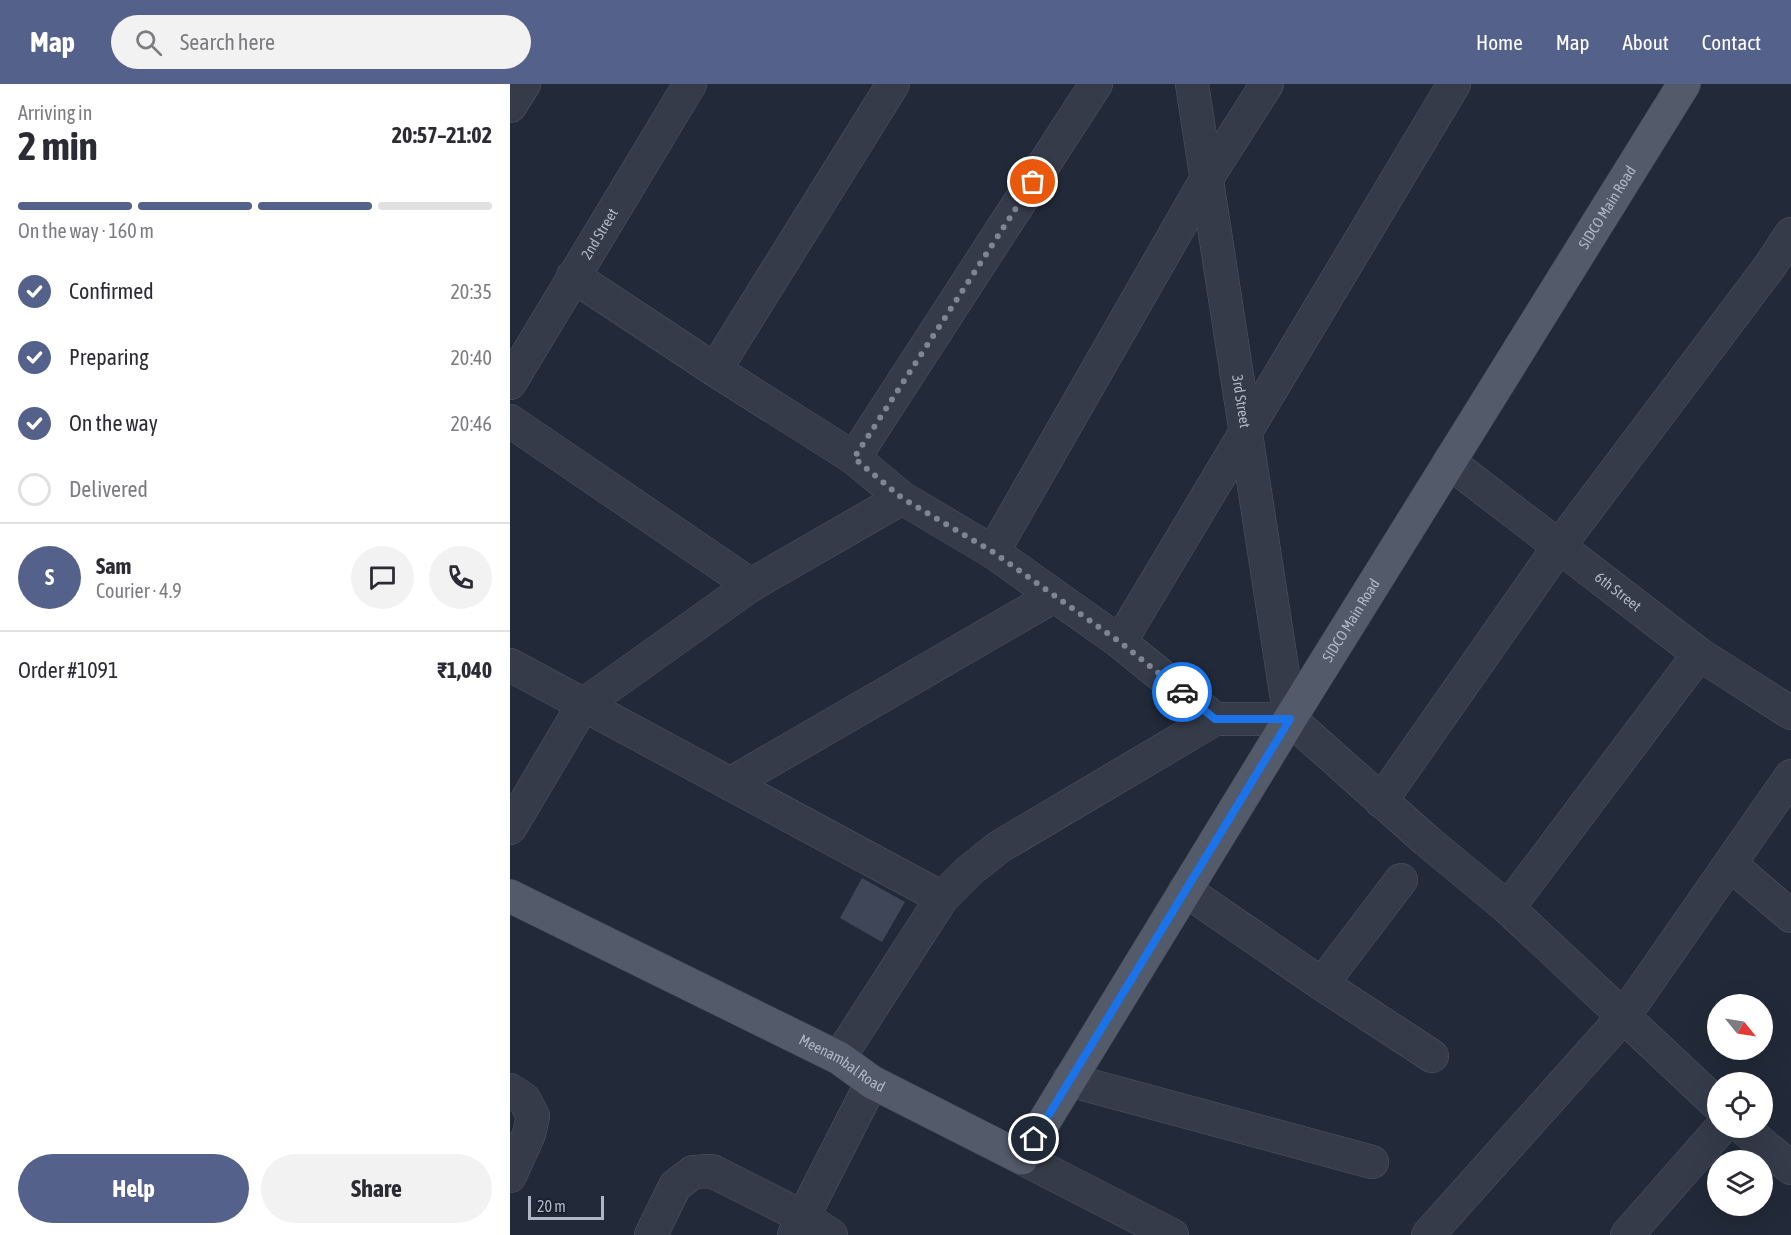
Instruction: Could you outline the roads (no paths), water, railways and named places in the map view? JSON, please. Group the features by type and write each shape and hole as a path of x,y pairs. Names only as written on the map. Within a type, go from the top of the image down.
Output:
{"main road":[{"name":"SIDCO Main Road","path":"1022,1158 1290,719 1683,84"},
{"name":"Meenambal Road","path":"510,896 839,1059 872,1082 1022,1158"}],"street":[{"path":"510,106 524,84"},
{"name":"2nd Street","path":"510,383 522,335 573,276 690,84"},
{"path":"715,370 893,84"},
{"path":"854,458 1096,84"},
{"name":"3rd Street","path":"1192,84 1290,719"},
{"path":"993,552 1207,178 1267,84"},
{"path":"1120,642 1454,84"},
{"path":"1380,801 1560,545 1780,273 1791,234"},
{"path":"573,276 854,458 902,498 993,552 1120,642 1215,719"},
{"path":"510,421 751,585"},
{"name":"6th Street","path":"1449,462 1699,654 1791,713"},
{"path":"510,828 583,705 751,585 902,498"},
{"path":"730,784 1054,596"},
{"path":"1508,908 1699,654"},
{"path":"510,665 942,898"},
{"path":"839,1059 942,898 969,871 999,847 1215,719 1290,719 1380,801 1508,908 1707,1095"},
{"path":"1428,1235 1624,1016 1791,776"},
{"path":"1730,864 1791,916"},
{"path":"1322,984 1401,879"},
{"path":"1185,890 1432,1056"},
{"path":"1069,1080 1372,1162"},
{"path":"798,1226 872,1082"},
{"path":"510,1090 524,1099 533,1116 529,1134 510,1176"},
{"path":"1627,1235 1712,1138"},
{"path":"1755,1138 1791,1168"},
{"name":"Meenambal Road","path":"1022,1158 1172,1235"},
{"path":"651,1235 675,1186 693,1172 712,1172 798,1226 831,1235"}]}
